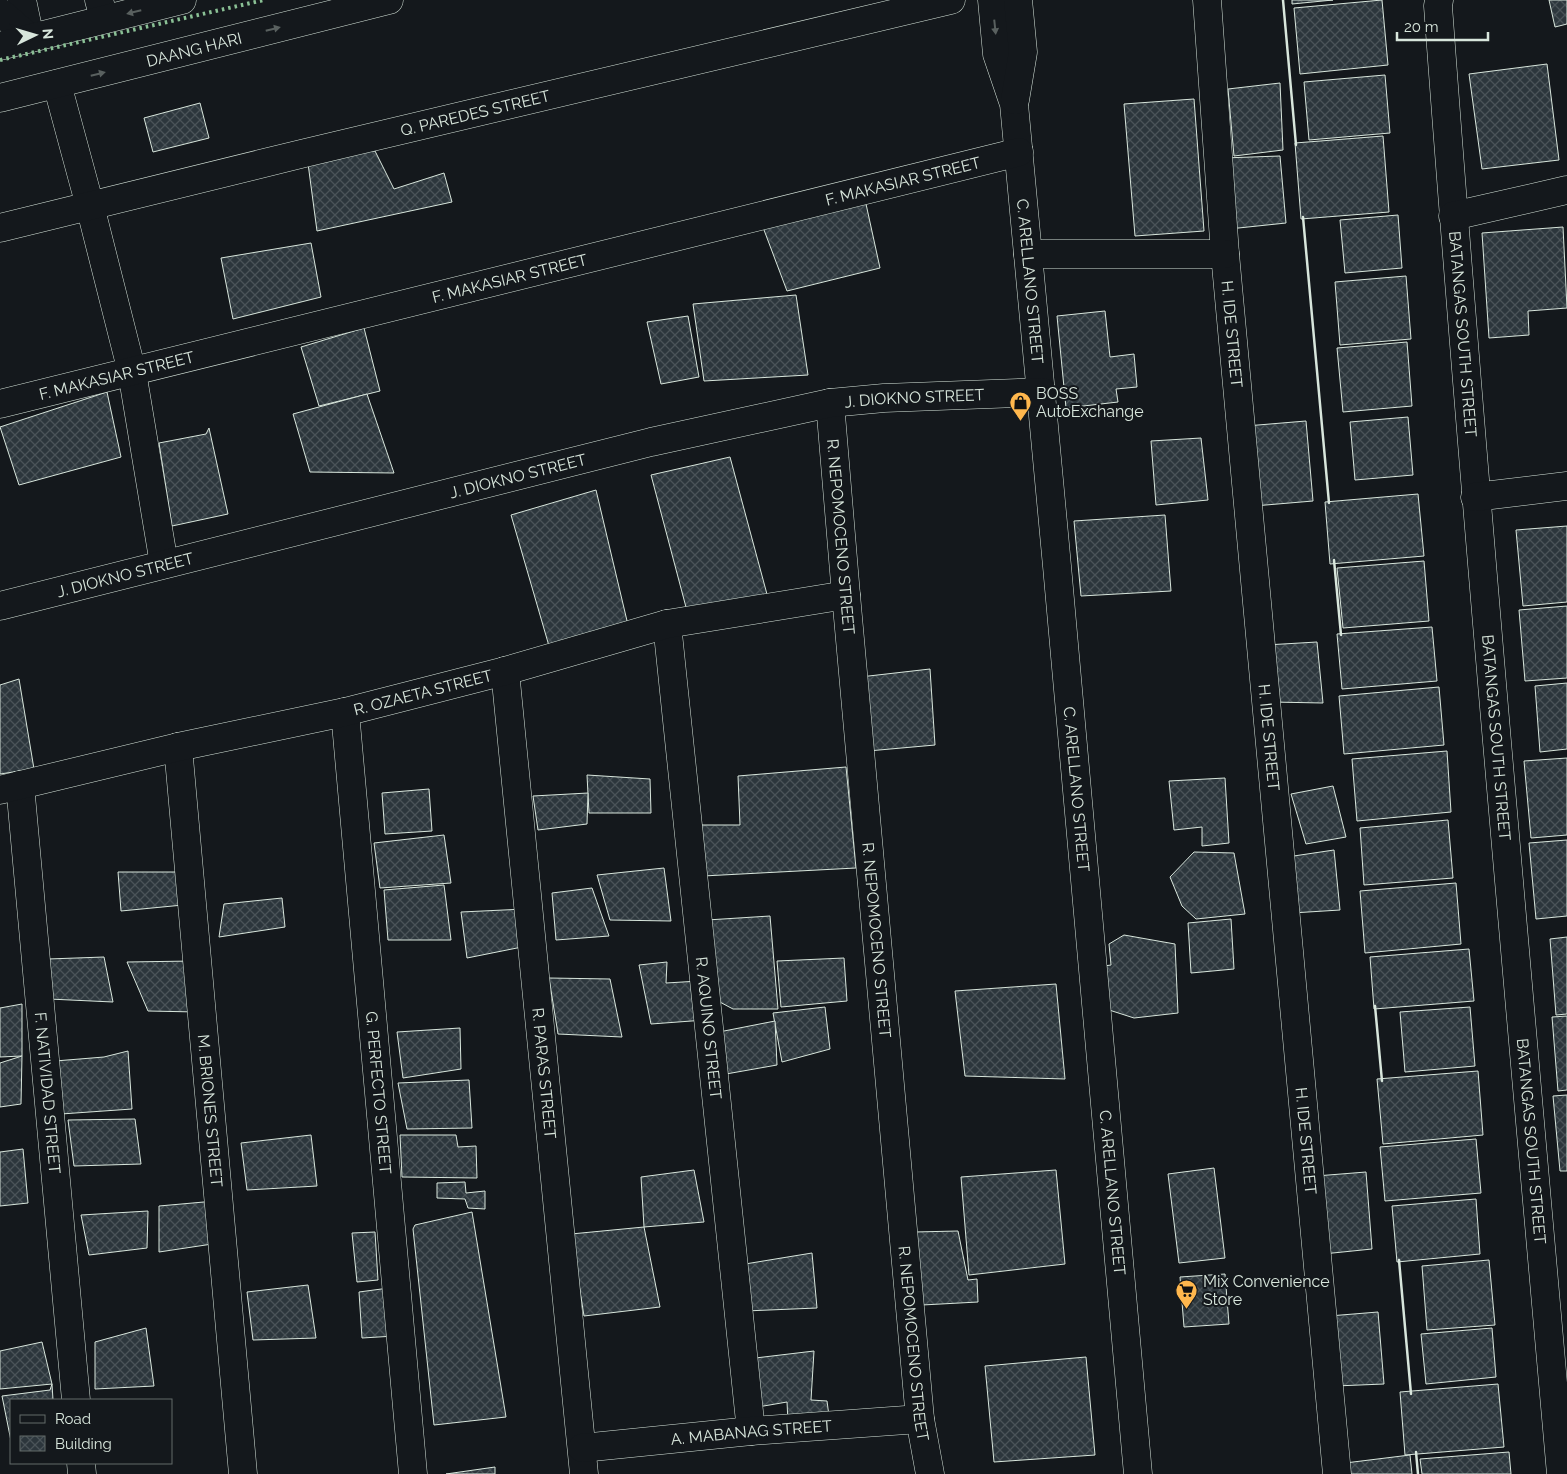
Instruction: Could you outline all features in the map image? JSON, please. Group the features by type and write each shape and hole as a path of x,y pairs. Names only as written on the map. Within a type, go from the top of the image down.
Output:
{"street":[{"path":"22,0 30,38"},
{"path":"0,46 30,38 101,10 182,0"},
{"name":"DAANG HARI","path":"0,98 389,0"},
{"name":"Q. PAREDES STREET","path":"0,228 305,153 951,0"},
{"name":"C. ARELLANO STREET","path":"992,0 997,54 1014,104 1019,152 1138,1474"},
{"name":"C. ARELLANO STREET","path":"1014,104 1022,52 1018,0"},
{"name":"H. IDE STREET","path":"1207,0 1225,254 1337,1474"},
{"name":"BATANGAS SOUTH STREET","path":"1439,0 1453,216 1475,497 1562,1474"},
{"path":"0,12 30,38"},
{"path":"57,84 132,372 164,564"},
{"name":"F. MAKASIAR STREET","path":"0,404 1019,152"},
{"path":"1453,216 1567,190"},
{"path":"1028,254 1225,254"},
{"name":"J. DIOKNO STREET","path":"0,606 651,442 830,403 884,398 1042,392"},
{"name":"R. NEPOMOCENO STREET","path":"830,403 920,1419 930,1474"},
{"path":"1475,497 1567,486"},
{"name":"R. OZAETA STREET","path":"10,787 178,747 346,712 505,671 667,624 846,596"},
{"name":"R. AQUINO STREET","path":"667,624 751,1431"},
{"name":"R. PARAS STREET","path":"505,671 583,1461"},
{"name":"G. PERFECTO STREET","path":"346,712 413,1474"},
{"name":"M. BRIONES STREET","path":"178,747 243,1474"},
{"name":"F. NATIVIDAD STREET","path":"10,787 76,1399"},
{"name":"A. MABANAG STREET","path":"583,1461 751,1431 920,1419"}],"building":[{"path":"1292,0 1333,0 1292,4"},
{"path":"1382,0 1388,65 1300,74 1294,8"},
{"path":"1549,0 1567,0 1567,24 1555,27"},
{"path":"1547,64 1559,160 1482,169 1469,74"},
{"path":"1385,75 1390,133 1309,140 1304,82"},
{"path":"1280,83 1283,150 1234,156 1228,89"},
{"path":"1194,99 1204,231 1135,236 1124,104"},
{"path":"200,103 209,138 153,152 144,118"},
{"path":"1383,136 1389,212 1301,219 1295,143"},
{"path":"375,151 394,189 444,173 452,202 317,231 307,156"},
{"path":"1280,156 1286,223 1229,229 1223,158"},
{"path":"866,204 880,268 787,291 761,222"},
{"path":"1398,215 1402,268 1345,273 1340,220"},
{"path":"1563,227 1567,308 1528,311 1529,335 1489,338 1482,233"},
{"path":"311,243 321,297 233,319 221,258"},
{"path":"1406,276 1411,339 1340,345 1335,282"},
{"path":"796,295 808,375 704,381 693,304"},
{"path":"1105,311 1110,357 1134,354 1137,387 1116,389 1118,402 1066,408 1057,316"},
{"path":"688,316 699,377 661,384 647,322"},
{"path":"364,328 380,391 319,406 301,347"},
{"path":"1407,342 1412,406 1343,412 1337,348"},
{"path":"107,392 121,457 19,485 0,427"},
{"path":"367,394 394,473 310,472 293,414"},
{"path":"1408,417 1413,475 1355,480 1350,422"},
{"path":"1306,421 1313,501 1254,506 1246,426"},
{"path":"209,428 228,514 172,526 159,443 206,434"},
{"path":"1201,438 1208,500 1156,505 1151,441"},
{"path":"730,457 768,598 687,611 651,475"},
{"path":"596,490 628,625 549,646 511,515"},
{"path":"1418,494 1424,556 1330,564 1325,502"},
{"path":"1165,515 1171,591 1081,596 1074,521"},
{"path":"1567,526 1567,602 1523,606 1516,530"},
{"path":"1424,561 1429,621 1343,628 1337,568"},
{"path":"1567,606 1567,678 1525,681 1519,610"},
{"path":"1432,627 1437,681 1342,689 1337,634"},
{"path":"1317,642 1323,703 1271,702 1266,645"},
{"path":"930,669 935,745 868,751 860,677"},
{"path":"19,679 34,769 0,774 0,685"},
{"path":"1567,683 1567,749 1540,752 1535,686"},
{"path":"1439,687 1444,745 1344,754 1339,696"},
{"path":"1447,751 1451,812 1357,821 1352,759"},
{"path":"1567,758 1567,835 1531,838 1524,761"},
{"path":"846,767 856,868 703,876 701,825 740,825 738,776"},
{"path":"587,775 650,779 651,813 589,813"},
{"path":"1225,778 1229,843 1202,846 1202,827 1174,830 1169,781"},
{"path":"1333,786 1346,837 1306,844 1291,794"},
{"path":"429,789 432,831 385,834 382,793"},
{"path":"588,793 587,824 538,830 533,796"},
{"path":"1448,820 1453,878 1364,885 1360,828"},
{"path":"444,835 451,883 380,888 374,843"},
{"path":"1567,840 1567,916 1536,919 1529,843"},
{"path":"1334,850 1340,910 1292,913 1287,857"},
{"path":"1194,852 1234,853 1245,914 1196,919 1182,906 1170,877"},
{"path":"664,868 671,921 610,920 597,875"},
{"path":"118,872 181,872 183,905 121,911"},
{"path":"1456,883 1461,944 1365,953 1360,891"},
{"path":"444,885 451,940 388,940 384,890"},
{"path":"592,888 609,936 556,940 552,893"},
{"path":"282,898 285,927 219,937 224,904"},
{"path":"525,909 527,946 467,958 461,912"},
{"path":"770,916 778,1009 733,1009 716,1000 707,920"},
{"path":"1231,919 1234,969 1191,973 1188,923"},
{"path":"1124,935 1175,944 1178,1013 1134,1018 1106,1009 1104,966 1111,965 1109,944"},
{"path":"1567,937 1567,1014 1556,1015 1550,939"},
{"path":"1469,949 1474,1001 1374,1009 1370,957"},
{"path":"104,957 113,1002 49,999 48,959"},
{"path":"844,958 847,1001 781,1007 777,961"},
{"path":"193,961 197,1012 148,1011 127,962"},
{"path":"667,962 666,983 699,981 705,1020 651,1024 639,965"},
{"path":"549,978 610,979 622,1037 558,1034"},
{"path":"1056,984 1065,1079 965,1076 955,991"},
{"path":"22,1004 22,1056 0,1057 0,1008"},
{"path":"825,1007 830,1049 782,1062 773,1013"},
{"path":"1470,1007 1475,1066 1405,1072 1400,1012"},
{"path":"1567,1016 1567,1090 1558,1091 1552,1017"},
{"path":"775,1021 777,1065 726,1074 719,1032"},
{"path":"460,1028 461,1069 403,1078 397,1032"},
{"path":"128,1051 132,1109 61,1114 55,1061 104,1057"},
{"path":"22,1056 21,1104 0,1107 0,1063"},
{"path":"1478,1071 1483,1135 1383,1144 1377,1079"},
{"path":"469,1080 472,1128 407,1129 398,1083"},
{"path":"1567,1095 1567,1171 1560,1171 1553,1096"},
{"path":"135,1119 141,1164 74,1166 68,1120"},
{"path":"311,1135 317,1186 247,1190 241,1143"},
{"path":"400,1135 456,1135 458,1147 476,1146 477,1178 402,1177"},
{"path":"1476,1139 1481,1193 1385,1201 1380,1147"},
{"path":"23,1149 28,1203 0,1206 0,1152"},
{"path":"1214,1168 1225,1258 1179,1263 1168,1174"},
{"path":"694,1170 704,1222 644,1227 641,1177"},
{"path":"1056,1170 1065,1264 969,1275 961,1177"},
{"path":"1366,1172 1372,1249 1323,1254 1316,1176"},
{"path":"465,1182 466,1193 485,1191 485,1209 468,1208 465,1199 437,1198 437,1183"},
{"path":"1476,1199 1480,1254 1397,1262 1392,1206"},
{"path":"215,1201 219,1243 159,1252 159,1206"},
{"path":"148,1211 147,1248 89,1255 81,1215"},
{"path":"472,1212 506,1417 434,1425 413,1229 415,1225"},
{"path":"644,1227 660,1307 584,1316 571,1234"},
{"path":"958,1231 968,1280 977,1279 978,1302 922,1305 914,1232"},
{"path":"375,1232 378,1280 357,1282 352,1233"},
{"path":"812,1253 817,1308 745,1311 739,1265"},
{"path":"1489,1260 1495,1325 1427,1330 1422,1266"},
{"path":"1225,1274 1229,1324 1184,1327 1180,1277"},
{"path":"308,1285 316,1338 253,1340 247,1292"},
{"path":"389,1288 395,1336 362,1338 359,1292"},
{"path":"1378,1312 1384,1384 1335,1386 1329,1316"},
{"path":"146,1328 154,1386 95,1389 95,1342"},
{"path":"1492,1328 1496,1377 1426,1384 1421,1334"},
{"path":"42,1342 52,1384 0,1389 0,1351"},
{"path":"814,1351 811,1400 827,1401 829,1416 788,1422 787,1402 752,1408 747,1359"},
{"path":"1086,1357 1095,1455 994,1462 985,1366"},
{"path":"52,1384 53,1399 10,1399 10,1436 2,1396 50,1390"},
{"path":"1498,1384 1504,1447 1405,1455 1400,1392"},
{"path":"1509,1452 1511,1474 1422,1474 1420,1459"},
{"path":"1410,1455 1412,1474 1339,1474 1337,1464"},
{"path":"495,1467 495,1474 446,1474"}],"hedge":[{"path":"0,60 264,0"}],"wall":[{"path":"1283,0 1296,145"},
{"path":"1303,217 1329,503"},
{"path":"1334,560 1341,635"},
{"path":"1375,1006 1382,1081"},
{"path":"1399,1260 1411,1394"},
{"path":"1416,1452 1418,1474"}],"place":[{"name":"BOSS AutoExchange","path":"1020,421"},
{"name":"Mix Convenience Store","path":"1187,1309"}]}
